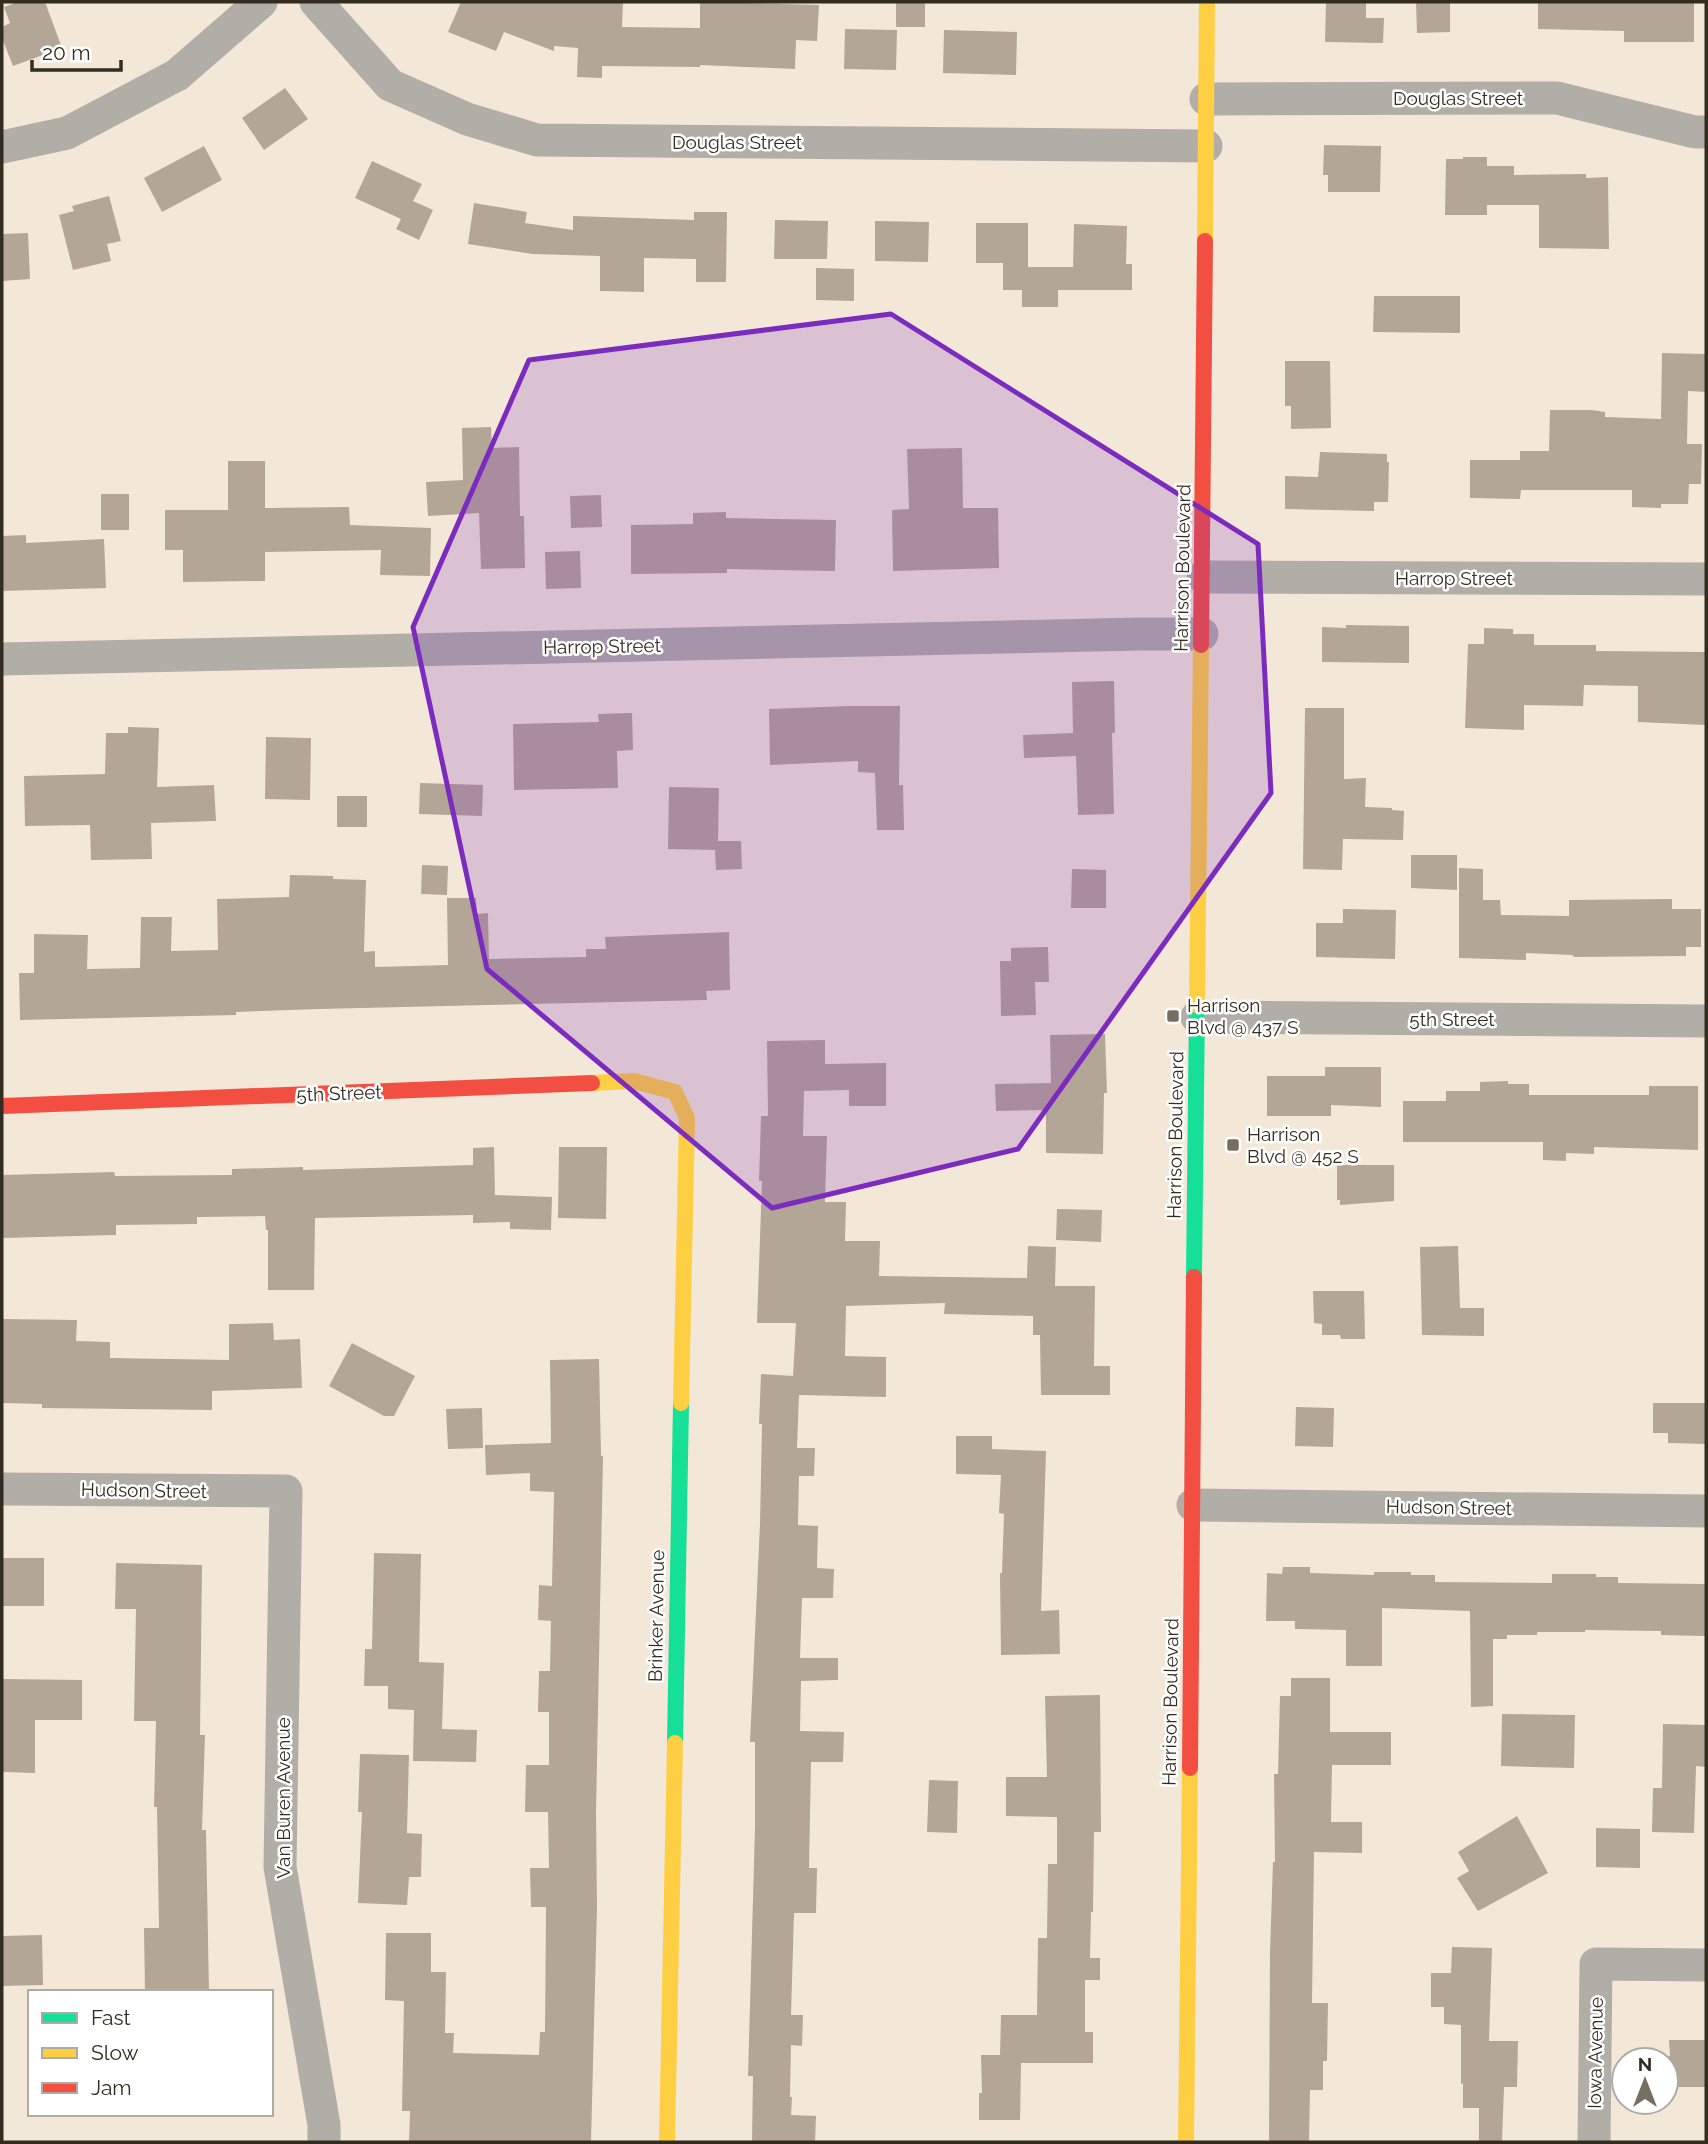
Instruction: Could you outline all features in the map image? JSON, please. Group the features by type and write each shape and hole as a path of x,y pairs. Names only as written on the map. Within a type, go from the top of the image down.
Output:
{"main road":[{"name":"Harrison Boulevard","path":"1186,2142 1207,2"},
{"name":"5th Street","path":"2,1106 634,1081 675,1092"},
{"name":"Brinker Avenue","path":"667,2142 687,1118 675,1092"}],"street":[{"path":"2,147 67,133 177,75 261,2"},
{"name":"Douglas Street","path":"316,2 390,85 467,119 537,140 1206,146"},
{"name":"Douglas Street","path":"1206,99 1558,98 1695,132 1706,132"},
{"name":"Harrop Street","path":"1203,577 1706,579"},
{"name":"Harrop Street","path":"2,659 1202,634"},
{"name":"5th Street","path":"1198,1017 1706,1021"},
{"name":"Hudson Street","path":"2,1489 285,1492"},
{"name":"Van Buren Avenue","path":"285,1492 280,1867 324,2125 324,2142"},
{"name":"Hudson Street","path":"1193,1505 1706,1511"},
{"name":"Iowa Avenue","path":"1594,2142 1596,1964 1706,1965"}],"highlighted area":[{"path":"891,314 1258,544 1271,793 1018,1149 772,1208 487,969 413,627 529,360"}],"building":[{"path":"18,2 45,2 62,48 13,66 2,38 2,27 10,23 4,7"},
{"path":"461,2 623,2 622,27 700,28 700,2 819,5 817,41 796,40 795,69 700,65 602,66 602,78 577,77 578,48 554,46 554,51 504,32 496,51 448,32"},
{"path":"896,2 925,2 925,27 896,27"},
{"path":"1326,2 1366,2 1366,18 1384,18 1383,43 1325,42"},
{"path":"1416,2 1450,2 1450,32 1417,33"},
{"path":"1538,2 1694,2 1694,42 1624,42 1624,31 1538,29"},
{"path":"845,29 897,30 896,70 844,69"},
{"path":"944,30 1017,32 1016,75 943,73"},
{"path":"285,88 308,119 264,150 242,118"},
{"path":"1324,145 1381,146 1380,192 1328,192 1328,175 1323,175"},
{"path":"204,146 222,180 162,212 144,178"},
{"path":"1487,157 1487,166 1514,166 1514,175 1586,174 1586,178 1608,177 1609,249 1539,248 1539,205 1487,205 1487,215 1445,215 1446,159"},
{"path":"372,161 422,184 413,201 433,210 419,240 396,229 401,219 355,198"},
{"path":"109,196 121,241 107,244 111,261 73,270 59,215 74,211 72,206"},
{"path":"474,203 527,212 525,223 573,230 573,216 694,220 694,212 727,212 726,282 696,282 696,259 644,258 644,292 600,291 600,256 533,254 468,244"},
{"path":"775,220 828,221 827,259 774,259"},
{"path":"875,221 929,222 928,262 875,261"},
{"path":"976,223 1028,223 1028,267 1073,267 1074,224 1127,226 1126,264 1132,264 1132,290 1058,290 1058,307 1022,307 1022,290 1003,290 1003,263 976,263"},
{"path":"28,233 30,279 2,281 2,234"},
{"path":"816,268 854,269 854,301 816,300"},
{"path":"1374,296 1460,296 1460,333 1373,332"},
{"path":"1662,353 1706,354 1706,392 1688,391 1687,444 1702,444 1701,484 1689,484 1688,504 1661,504 1661,508 1632,507 1632,490 1521,490 1520,499 1470,498 1470,460 1520,460 1520,451 1549,451 1550,410 1592,410 1605,412 1605,417 1661,419"},
{"path":"1285,361 1330,361 1331,428 1291,429 1291,406 1285,406"},
{"path":"491,427 492,448 519,447 520,516 524,516 525,568 481,569 479,513 428,516 426,482 463,480 462,428"},
{"path":"962,448 963,508 998,508 999,568 893,571 892,510 909,509 907,449"},
{"path":"1320,452 1387,454 1388,502 1374,502 1374,511 1285,509 1285,476 1318,477"},
{"path":"228,461 265,461 265,508 349,507 350,525 431,528 430,576 380,575 381,550 265,552 265,581 183,582 183,550 165,550 165,510 228,510"},
{"path":"101,494 129,494 129,530 101,530"},
{"path":"601,495 602,527 571,528 570,496"},
{"path":"726,512 726,518 836,520 835,571 727,569 727,573 631,574 631,525 693,524 693,513"},
{"path":"26,535 26,543 104,539 106,588 2,591 2,536"},
{"path":"580,551 581,588 546,589 545,552"},
{"path":"1346,625 1409,626 1409,663 1322,662 1322,627 1346,628"},
{"path":"1484,628 1513,629 1513,634 1534,634 1534,645 1596,645 1596,651 1706,652 1706,725 1638,722 1638,686 1584,685 1583,706 1524,705 1524,730 1465,728 1468,644 1484,644"},
{"path":"1114,681 1114,814 1078,815 1076,756 1024,758 1023,735 1073,733 1072,682"},
{"path":"900,706 899,785 903,785 904,830 877,830 875,773 858,772 858,761 770,765 769,709"},
{"path":"1305,708 1344,708 1344,779 1366,778 1365,807 1404,811 1403,840 1343,839 1342,870 1303,869"},
{"path":"632,713 633,750 617,751 618,788 514,790 513,724 599,722 598,714"},
{"path":"128,727 159,728 157,787 214,785 216,821 151,823 152,859 91,860 90,825 25,826 24,776 105,774 106,733 128,733"},
{"path":"266,737 311,738 310,800 265,799"},
{"path":"420,783 483,785 482,816 419,814"},
{"path":"669,787 719,788 718,841 741,841 742,869 716,870 715,850 668,849"},
{"path":"337,796 367,796 367,827 337,827"},
{"path":"1411,855 1457,855 1457,890 1411,888"},
{"path":"422,865 448,866 447,895 421,894"},
{"path":"1459,868 1483,869 1483,900 1500,900 1501,915 1569,916 1569,900 1672,899 1672,909 1701,909 1701,947 1686,947 1686,956 1574,957 1526,953 1526,960 1459,958"},
{"path":"1072,869 1106,870 1106,908 1071,908"},
{"path":"290,875 366,880 364,952 375,951 375,967 448,965 447,898 476,898 477,914 488,913 489,959 586,957 586,949 606,949 605,937 729,932 730,990 706,991 707,1000 319,1009 236,1012 236,1015 20,1020 19,973 34,973 34,934 88,935 87,969 140,968 141,917 172,917 171,951 218,950 217,899 289,897"},
{"path":"1343,909 1396,910 1395,959 1316,957 1316,923 1343,923"},
{"path":"1048,947 1049,982 1035,982 1036,1015 1001,1016 1000,961 1011,961 1011,948"},
{"path":"1105,1034 1107,1093 1104,1093 1103,1154 1046,1153 1046,1110 996,1111 995,1084 1051,1083 1050,1035"},
{"path":"825,1040 825,1064 886,1063 886,1106 849,1106 849,1090 804,1091 803,1136 827,1136 825,1202 846,1202 845,1241 880,1241 879,1276 1027,1278 1028,1246 1056,1247 1055,1286 1095,1286 1094,1366 1110,1366 1110,1395 1041,1395 1040,1335 1033,1335 1033,1316 944,1314 945,1303 846,1306 845,1356 886,1357 886,1397 799,1395 797,1448 815,1448 814,1476 799,1476 798,1525 818,1526 817,1568 834,1569 833,1598 802,1598 800,1658 838,1658 838,1680 801,1681 800,1731 844,1732 843,1762 811,1762 809,1868 817,1868 816,1913 794,1913 791,2015 803,2015 802,2046 791,2045 791,2115 816,2116 815,2142 752,2142 753,2076 748,2076 755,1742 750,1742 760,1524 761,1374 793,1376 796,1323 757,1323 762,1181 759,1181 761,1116 768,1116 767,1041"},
{"path":"1325,1067 1381,1067 1381,1107 1331,1105 1331,1116 1267,1116 1267,1076 1325,1076"},
{"path":"1508,1081 1508,1084 1529,1084 1529,1095 1649,1095 1649,1086 1698,1086 1698,1150 1594,1147 1594,1154 1566,1153 1566,1161 1543,1160 1543,1142 1403,1142 1403,1101 1446,1101 1446,1091 1480,1091 1480,1082"},
{"path":"494,1147 495,1195 552,1197 551,1230 510,1229 510,1222 473,1223 473,1215 315,1218 314,1290 268,1290 268,1230 265,1216 197,1217 197,1224 116,1225 116,1235 2,1238 2,1175 114,1172 115,1176 232,1175 232,1169 303,1167 303,1170 473,1165 473,1148"},
{"path":"559,1147 607,1147 606,1219 558,1218"},
{"path":"1337,1165 1394,1165 1394,1201 1340,1205 1340,1200 1337,1200"},
{"path":"1057,1209 1102,1210 1101,1242 1056,1240"},
{"path":"1458,1246 1460,1308 1484,1308 1484,1336 1422,1335 1420,1247"},
{"path":"1313,1291 1364,1291 1365,1339 1341,1339 1340,1335 1322,1335 1322,1324 1314,1323"},
{"path":"2,1319 77,1320 76,1341 110,1342 110,1358 229,1360 229,1324 273,1323 274,1340 300,1339 302,1388 212,1391 212,1410 42,1408 42,1404 2,1403"},
{"path":"352,1343 415,1376 394,1416 384,1416 329,1386"},
{"path":"599,1359 603,1456 591,2142 409,2142 410,2111 402,2111 404,2001 385,2000 386,1933 431,1933 431,1972 446,1972 445,2033 454,2033 453,2053 539,2055 540,2032 545,2032 546,1907 531,1907 530,1868 549,1868 548,1812 525,1812 526,1765 549,1765 549,1712 538,1712 539,1671 550,1671 551,1621 538,1620 539,1585 552,1586 554,1492 530,1491 530,1473 486,1475 485,1445 551,1443 550,1360"},
{"path":"1653,1403 1706,1403 1706,1444 1668,1443 1668,1433 1653,1433"},
{"path":"1296,1407 1334,1408 1333,1447 1295,1446"},
{"path":"482,1408 483,1448 448,1449 446,1409"},
{"path":"956,1436 992,1436 992,1449 1046,1451 1041,1611 1059,1610 1060,1654 1001,1655 1000,1573 1004,1514 999,1513 1001,1475 956,1474"},
{"path":"374,1553 421,1554 419,1662 444,1663 442,1729 477,1730 476,1762 413,1761 414,1710 388,1709 388,1686 364,1686 365,1649 372,1649"},
{"path":"2,1558 44,1558 44,1606 2,1606"},
{"path":"116,1563 202,1565 200,1735 205,1735 202,1830 206,1830 209,1990 145,1990 144,1928 159,1928 157,1807 154,1807 156,1721 134,1721 136,1609 115,1609"},
{"path":"1283,1567 1310,1567 1310,1573 1374,1575 1374,1572 1411,1572 1411,1575 1435,1575 1435,1582 1552,1583 1552,1574 1596,1574 1596,1577 1618,1577 1618,1583 1706,1584 1706,1636 1661,1635 1661,1631 1585,1630 1537,1632 1537,1635 1507,1635 1507,1639 1493,1639 1493,1706 1471,1707 1470,1611 1382,1608 1382,1666 1346,1666 1346,1630 1295,1629 1295,1621 1266,1621 1267,1573 1282,1574"},
{"path":"1291,1678 1330,1678 1330,1732 1391,1732 1391,1765 1332,1765 1331,1822 1362,1822 1362,1853 1314,1852 1312,2003 1328,2003 1327,2061 1323,2061 1323,2090 1310,2090 1309,2142 1269,2142 1270,1952 1275,1862 1274,1774 1278,1774 1280,1696 1291,1696"},
{"path":"2,1679 82,1680 82,1720 35,1720 35,1773 2,1772"},
{"path":"1100,1695 1101,1832 1094,1832 1090,1958 1100,1958 1100,1980 1085,1980 1085,2032 1093,2032 1093,2063 1021,2063 1020,2120 979,2120 979,2093 982,2093 981,2055 1000,2055 1001,2015 1037,2015 1038,1938 1047,1938 1048,1864 1057,1864 1057,1817 1006,1816 1006,1777 1047,1777 1045,1696"},
{"path":"1502,1714 1575,1715 1574,1768 1501,1766"},
{"path":"1663,1724 1706,1725 1706,1767 1696,1766 1694,1833 1652,1832 1653,1788 1662,1788"},
{"path":"360,1754 409,1755 407,1833 422,1834 421,1877 409,1877 407,1905 358,1903 362,1812 358,1812"},
{"path":"929,1780 958,1781 957,1833 927,1832"},
{"path":"1517,1816 1548,1873 1478,1911 1457,1878 1469,1871 1458,1852"},
{"path":"1596,1828 1640,1829 1640,1868 1596,1867"},
{"path":"42,1935 43,1985 2,1986 2,1936"},
{"path":"1452,1947 1492,1948 1489,2041 1518,2041 1517,2087 1504,2087 1502,2142 1479,2142 1479,2108 1463,2108 1461,2025 1444,2024 1444,2007 1431,2007 1431,1973 1451,1973"},
{"path":"1669,2040 1706,2040 1706,2087 1680,2087 1680,2046 1669,2046"}],"traffic: fast":[{"path":"1194,1277 1197,1005"},
{"path":"675,1743 681,1403"}],"traffic: slow":[{"path":"1205,241 1207,2"},
{"path":"1197,1005 1201,645"},
{"path":"592,1083 634,1081 675,1092 687,1118 681,1403"},
{"path":"667,2142 675,1743"},
{"path":"1186,2142 1190,1768"}],"traffic: jam":[{"path":"1201,645 1205,241"},
{"path":"2,1106 592,1083"},
{"path":"1190,1768 1194,1277"}],"place":[{"name":"Harrison Blvd @ 437 S","path":"1173,1016"},
{"name":"Harrison Blvd @ 452 S","path":"1233,1145"}]}
